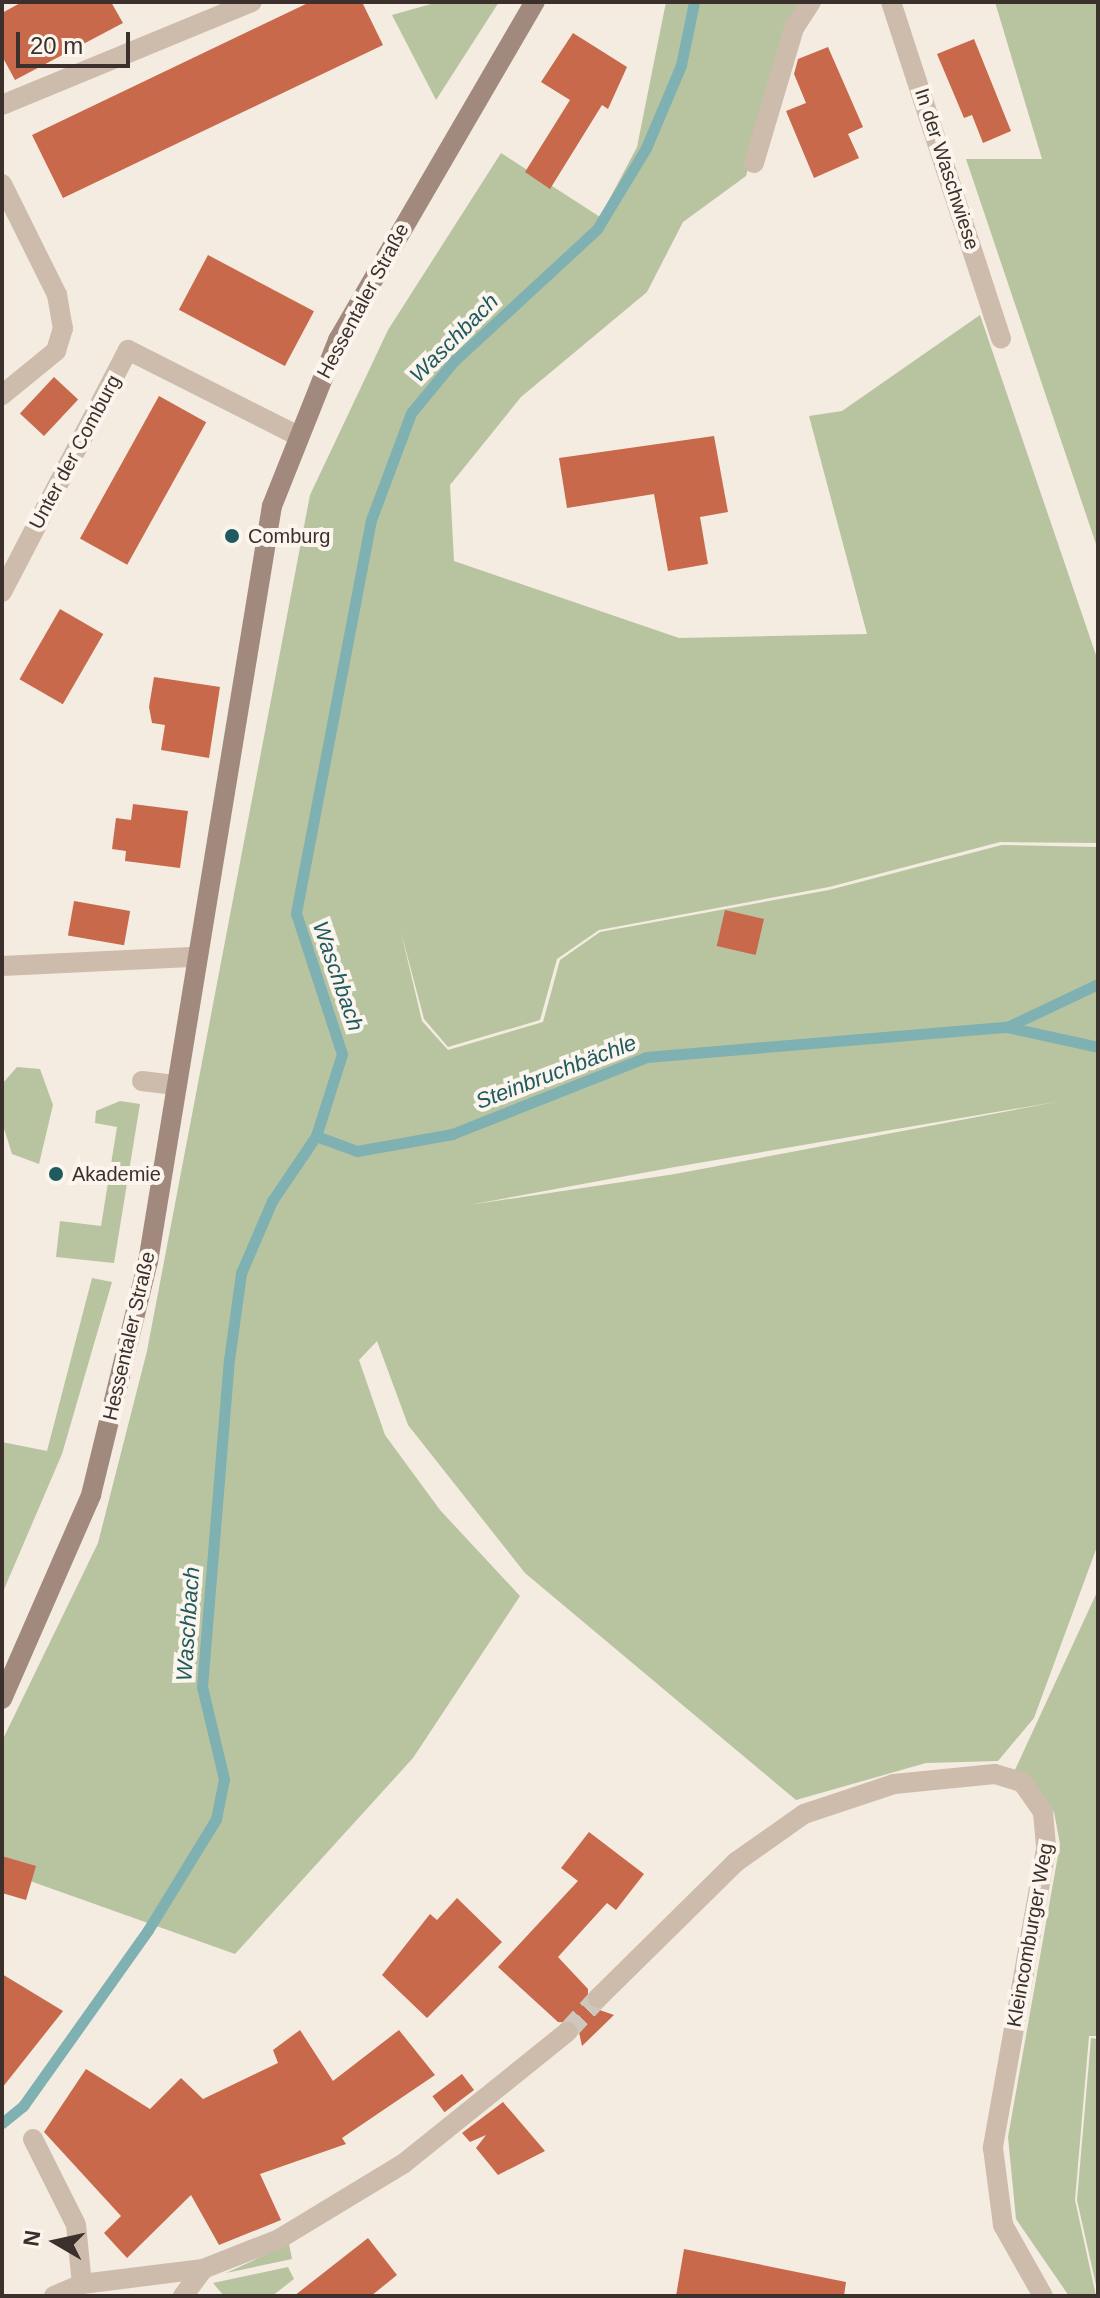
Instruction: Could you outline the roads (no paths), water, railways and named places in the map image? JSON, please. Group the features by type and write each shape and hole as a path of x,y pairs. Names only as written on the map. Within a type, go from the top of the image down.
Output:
{"main road":[{"name":"Hessentaler Straße","path":"2,1699 91,1495 148,1262 255,589 296,435 338,340 535,2"}],"street":[{"path":"2,105 252,2"},
{"path":"754,163 794,28 811,2"},
{"name":"In der Waschwiese","path":"891,2 1001,338"},
{"path":"2,184 57,295 63,328 56,351 2,395"},
{"name":"Unter der Comburg","path":"2,592 128,350 296,435"},
{"path":"2,966 196,957"},
{"path":"142,1081 177,1085"},
{"name":"Kleincomburger Weg","path":"598,1998 736,1862 804,1814 894,1784 995,1774 1022,1782 1043,1812 1046,1849 993,2148 1003,2225 1043,2296"},
{"path":"54,2296 82,2284 203,2269 279,2239 403,2164 567,2032"},
{"path":"33,2139 76,2225 82,2284"},
{"path":"183,2296 203,2269"}],"waterway":[{"name":"Waschbach","path":"2,2123 23,2106 148,1930 216,1819 224,1779 202,1687 229,1360 241,1273 272,1201 316,1136 342,1054 296,913 371,520 411,413 453,362 597,229 646,148 681,65 694,2"},
{"name":"Steinbruchbächle","path":"316,1136 357,1151 452,1134 646,1057 1007,1027 1098,984"},
{"name":"Steinbruchbächle","path":"1007,1027 1098,1047"}],"tunnel":[{"path":"567,2032 598,1998"}],"place":[{"name":"Comburg","path":"232,536"},
{"name":"Akademie","path":"56,1174"}]}
